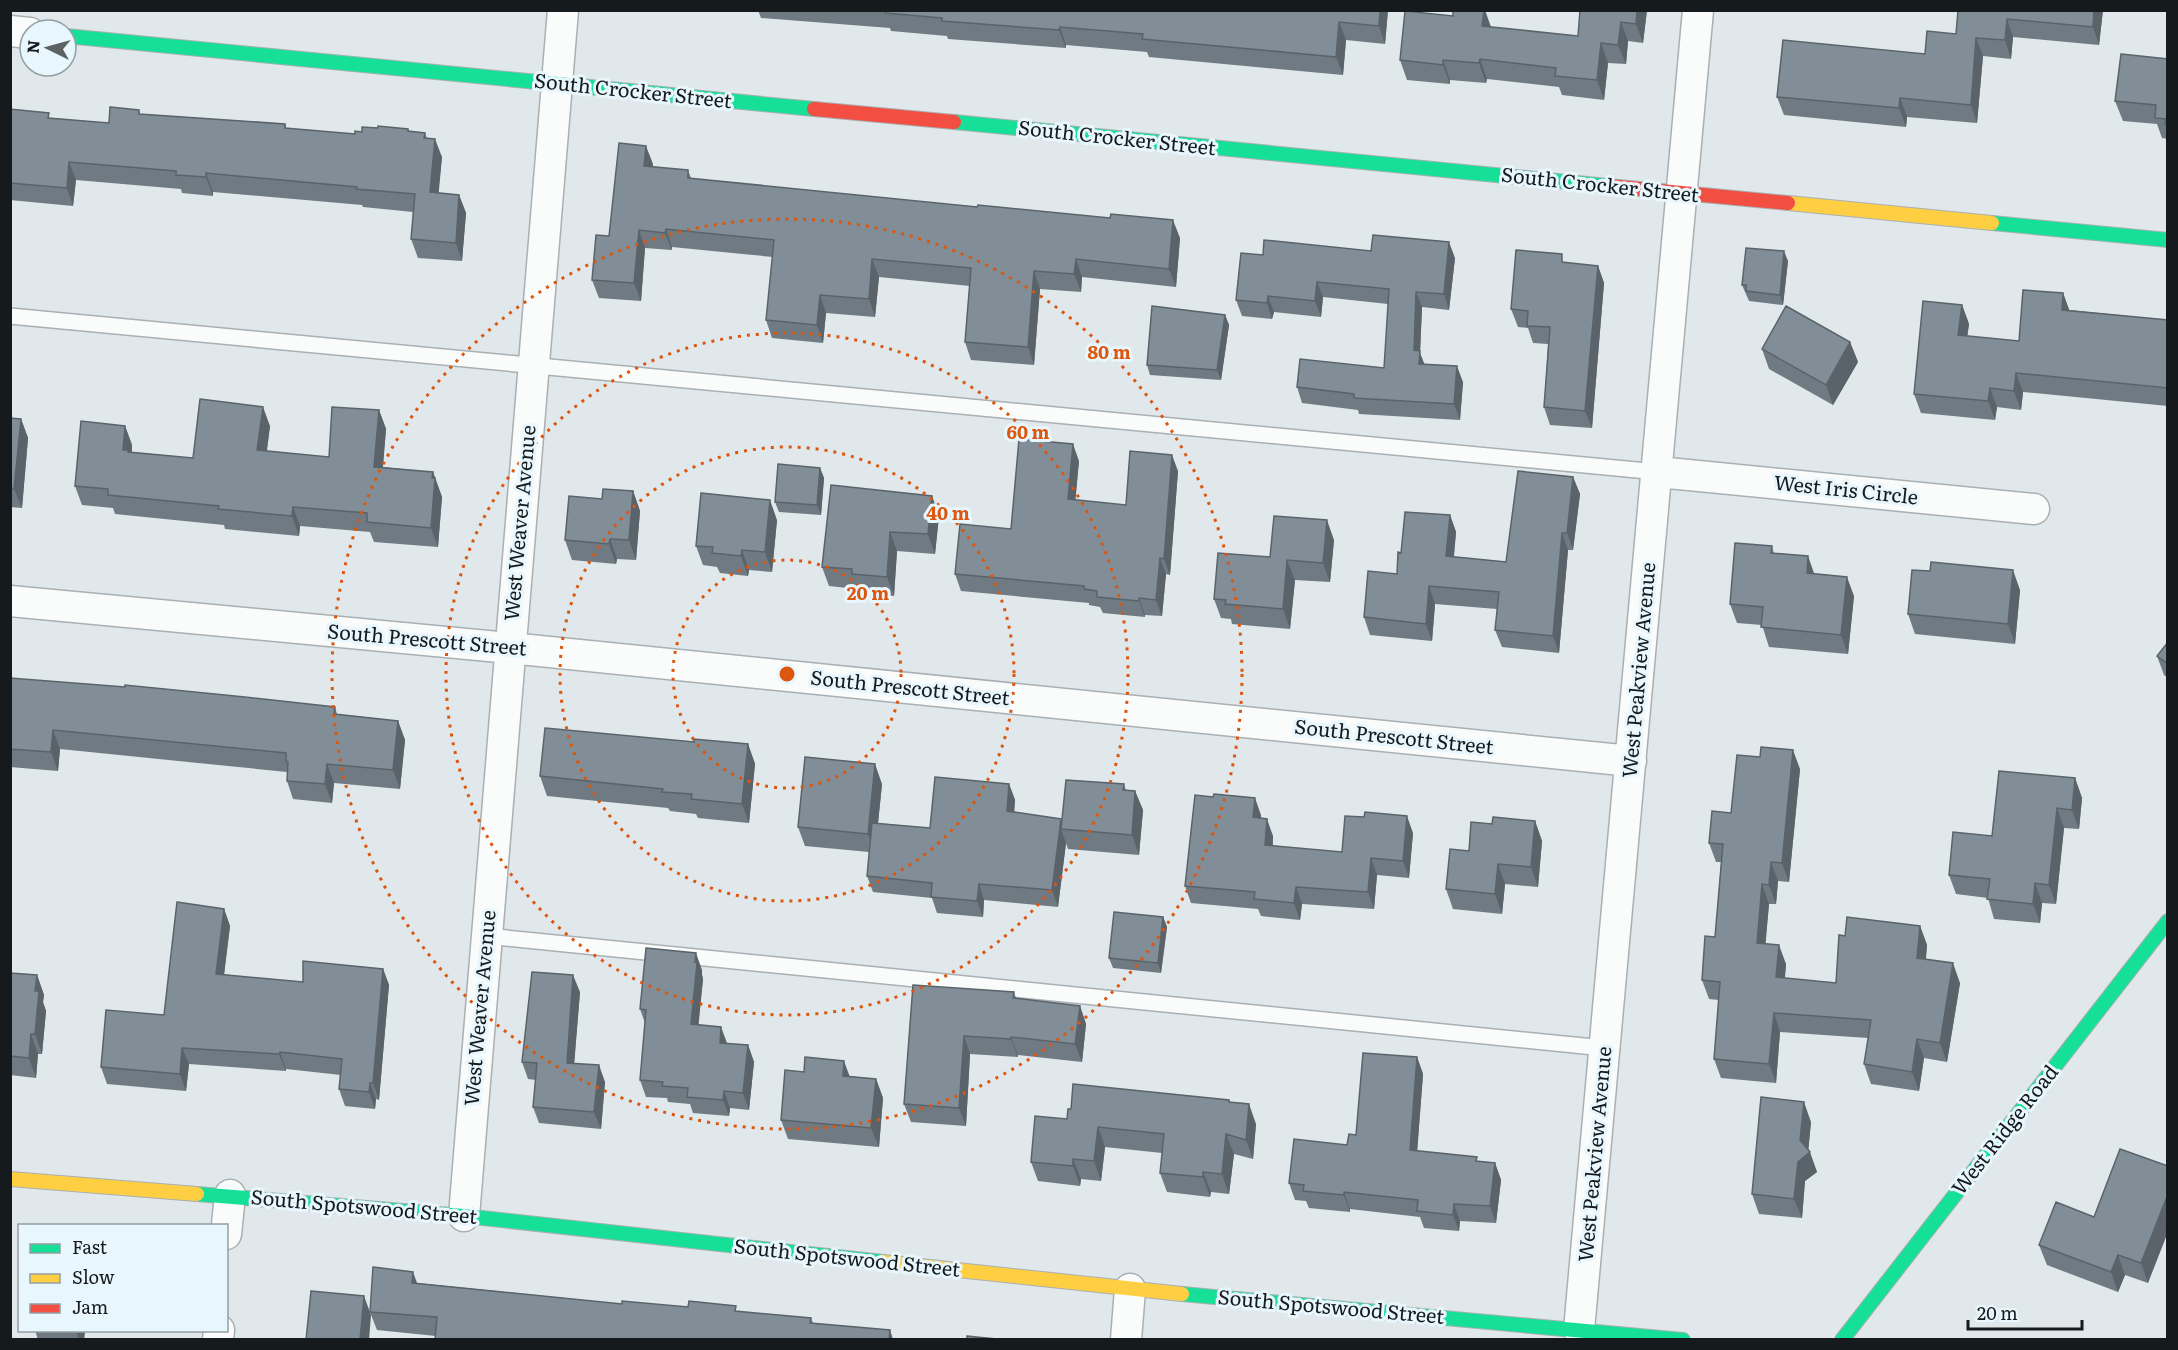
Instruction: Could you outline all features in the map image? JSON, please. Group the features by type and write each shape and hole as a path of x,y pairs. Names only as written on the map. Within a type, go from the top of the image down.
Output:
{"street":[{"name":"West Weaver Avenue","path":"464,1216 563,10"},
{"name":"West Peakview Avenue","path":"1580,1330 1698,10"},
{"name":"South Crocker Street","path":"78,37 2168,240"},
{"name":"West Iris Circle","path":"1658,472 2034,509"},
{"name":"South Prescott Street","path":"10,601 510,648 1630,760"},
{"name":"West Ridge Road","path":"1842,1340 2168,921"},
{"name":"South Spotswood Street","path":"10,1179 464,1216 1131,1288 1580,1330 1617,1336 1683,1340"},
{"path":"227,1224 230,1196"},
{"path":"1126,1340 1131,1288"}],"lane":[{"path":"10,316 1658,472"},
{"path":"486,936 1604,1047"}],"building":[{"path":"885,10 1380,10 1379,26 1339,22 1336,57 1142,39 1143,34 942,21 942,18 885,13"},
{"path":"1453,10 1484,10 1482,26 1578,36 1580,10 1637,10 1636,24 1621,22 1618,45 1601,43 1597,80 1555,76 1556,68 1480,59 1479,63 1443,60 1443,65 1400,60 1405,11 1453,16"},
{"path":"1958,10 2094,10 2093,27 2007,19 2005,40 1976,38 1971,105 1900,98 1899,108 1777,97 1783,40 1925,54 1927,31 1956,34"},
{"path":"2121,54 2168,59 2168,124 2165,124 2166,119 2155,118 2156,105 2115,101"},
{"path":"110,107 139,110 139,114 285,124 285,128 355,134 355,131 362,132 362,127 378,128 378,126 425,133 424,138 435,139 430,192 459,195 456,243 411,239 415,194 206,173 206,177 176,175 176,171 69,162 67,188 10,183 10,109 49,113 48,118 109,123"},
{"path":"619,143 646,146 644,166 688,170 688,178 977,207 978,205 1110,218 1111,214 1173,220 1169,269 1076,259 1074,274 1034,271 1028,347 965,342 971,268 872,259 869,299 820,295 817,325 766,320 774,240 666,229 665,233 639,230 634,283 592,280 596,235 609,236"},
{"path":"1373,235 1449,242 1444,294 1416,292 1414,350 1420,351 1419,364 1457,366 1454,404 1354,398 1354,394 1297,387 1300,359 1384,368 1389,289 1317,282 1315,301 1268,296 1267,303 1236,300 1241,253 1263,255 1264,240 1371,251"},
{"path":"1746,248 1784,251 1780,295 1746,291 1746,285 1742,285"},
{"path":"1516,250 1562,254 1562,262 1598,266 1585,411 1544,407 1550,327 1527,326 1528,311 1511,309"},
{"path":"2023,290 2063,293 2062,310 2168,320 2168,388 2016,373 2014,391 1990,388 1988,401 1914,394 1923,301 1962,305 1958,335 2019,341"},
{"path":"1152,306 1225,315 1217,370 1147,365"},
{"path":"1786,306 1850,342 1826,385 1762,349"},
{"path":"200,399 263,407 257,450 329,457 332,407 379,410 374,467 433,472 432,478 435,478 431,528 367,522 367,513 293,507 292,516 108,495 108,489 75,486 81,421 125,426 123,450 128,450 128,452 193,458"},
{"path":"10,418 21,419 14,489 10,488"},
{"path":"1019,439 1073,444 1068,499 1126,505 1130,451 1172,455 1164,559 1160,558 1156,600 1139,598 1139,601 1097,597 1097,591 1084,589 1084,586 955,574 960,524 1011,529"},
{"path":"778,464 820,468 817,505 775,502"},
{"path":"1518,471 1573,477 1567,533 1562,533 1553,636 1495,630 1499,592 1429,586 1426,624 1364,617 1368,571 1397,574 1398,552 1401,553 1405,512 1450,515 1446,556 1506,562"},
{"path":"831,485 932,496 928,534 890,532 887,577 852,574 852,569 822,567"},
{"path":"603,489 633,491 629,540 610,539 609,544 565,540 569,496 602,499"},
{"path":"701,493 770,500 765,552 742,550 741,556 712,553 713,547 696,546"},
{"path":"1274,516 1327,520 1323,563 1287,560 1283,609 1225,604 1226,600 1214,599 1218,553 1270,557"},
{"path":"1735,543 1772,546 1771,553 1808,556 1807,573 1847,577 1841,635 1761,627 1763,607 1730,604"},
{"path":"1931,562 2013,570 2008,624 1908,614 1912,570 1930,571"},
{"path":"2168,642 2168,664 2157,656"},
{"path":"10,678 125,687 125,685 245,697 335,707 334,714 398,721 393,770 327,764 325,784 287,781 286,753 53,730 51,752 10,749"},
{"path":"545,728 694,742 694,739 748,744 742,804 691,799 692,794 662,792 663,789 540,776"},
{"path":"1761,747 1793,750 1782,863 1771,862 1769,885 1762,884 1757,943 1779,945 1776,977 1836,983 1839,935 1845,936 1847,917 1920,926 1917,958 1953,963 1940,1043 1917,1039 1912,1072 1864,1064 1871,1020 1774,1013 1769,1064 1714,1059 1720,982 1702,980 1705,936 1715,937 1723,844 1709,843 1712,811 1731,813 1737,755 1760,757"},
{"path":"805,757 875,764 868,834 798,827"},
{"path":"1999,771 2075,778 2072,810 2057,808 2049,885 2035,883 2033,904 1987,899 1990,879 1949,875 1953,832 1992,836"},
{"path":"935,777 1009,784 1007,811 1061,819 1052,890 979,884 977,901 931,897 932,883 867,876 872,823 930,828"},
{"path":"1066,780 1124,784 1123,790 1135,791 1132,835 1061,829"},
{"path":"1214,794 1255,798 1253,817 1267,819 1265,845 1342,852 1345,816 1364,817 1365,812 1407,816 1403,861 1371,858 1368,892 1296,887 1294,903 1254,899 1255,892 1185,886 1195,795 1213,797"},
{"path":"1493,817 1535,821 1531,867 1498,864 1495,894 1446,889 1450,849 1469,851 1471,822 1492,824"},
{"path":"177,902 224,909 216,974 303,982 303,961 383,969 373,1083 370,1083 369,1092 339,1089 342,1059 280,1052 279,1054 182,1048 180,1074 101,1067 106,1010 164,1015"},
{"path":"1114,912 1163,917 1158,963 1109,958"},
{"path":"646,948 696,953 691,1024 721,1027 720,1043 748,1045 743,1093 724,1091 723,1100 687,1097 688,1088 662,1086 663,1082 640,1080 646,1010 640,1009"},
{"path":"532,972 573,975 567,1063 599,1065 594,1112 533,1107 537,1063 522,1062"},
{"path":"10,973 37,975 35,991 39,991 35,1034 31,1034 29,1058 10,1056"},
{"path":"913,985 1014,992 1013,998 1080,1006 1075,1044 1011,1037 1011,1039 964,1036 959,1108 904,1104"},
{"path":"1363,1053 1417,1057 1410,1150 1477,1157 1476,1161 1495,1163 1490,1206 1454,1204 1453,1215 1417,1211 1418,1200 1344,1192 1344,1195 1303,1191 1304,1185 1289,1183 1294,1139 1347,1145 1349,1134 1356,1135"},
{"path":"805,1057 844,1061 843,1076 876,1079 871,1128 781,1120 785,1070 804,1072"},
{"path":"1073,1084 1249,1104 1246,1140 1226,1134 1222,1174 1203,1172 1203,1177 1160,1173 1164,1134 1098,1127 1094,1161 1073,1159 1073,1166 1031,1162 1035,1116 1067,1119 1068,1109 1071,1109"},
{"path":"1761,1097 1804,1102 1800,1140 1810,1152 1798,1162 1794,1199 1752,1194"},
{"path":"2120,1149 2168,1166 2168,1194 2141,1263 2118,1255 2111,1272 2039,1245 2056,1202 2094,1217"},
{"path":"373,1267 413,1272 412,1283 622,1304 622,1301 688,1307 689,1301 736,1306 735,1311 811,1318 810,1323 890,1330 889,1340 435,1340 437,1317 370,1312"},
{"path":"311,1291 364,1296 360,1340 306,1340"},
{"path":"967,1336 996,1339 996,1340 967,1340"}],"traffic: fast":[{"path":"78,37 814,109"},
{"path":"954,122 1608,186"},
{"path":"1992,223 2168,240"},
{"path":"1842,1340 2168,921"},
{"path":"197,1194 464,1216 883,1262"},
{"path":"1182,1294 1683,1340"}],"traffic: slow":[{"path":"1788,203 1992,223"},
{"path":"10,1179 197,1194"},
{"path":"883,1262 1182,1294"}],"traffic: jam":[{"path":"814,109 954,122"},
{"path":"1608,186 1788,203"}]}
